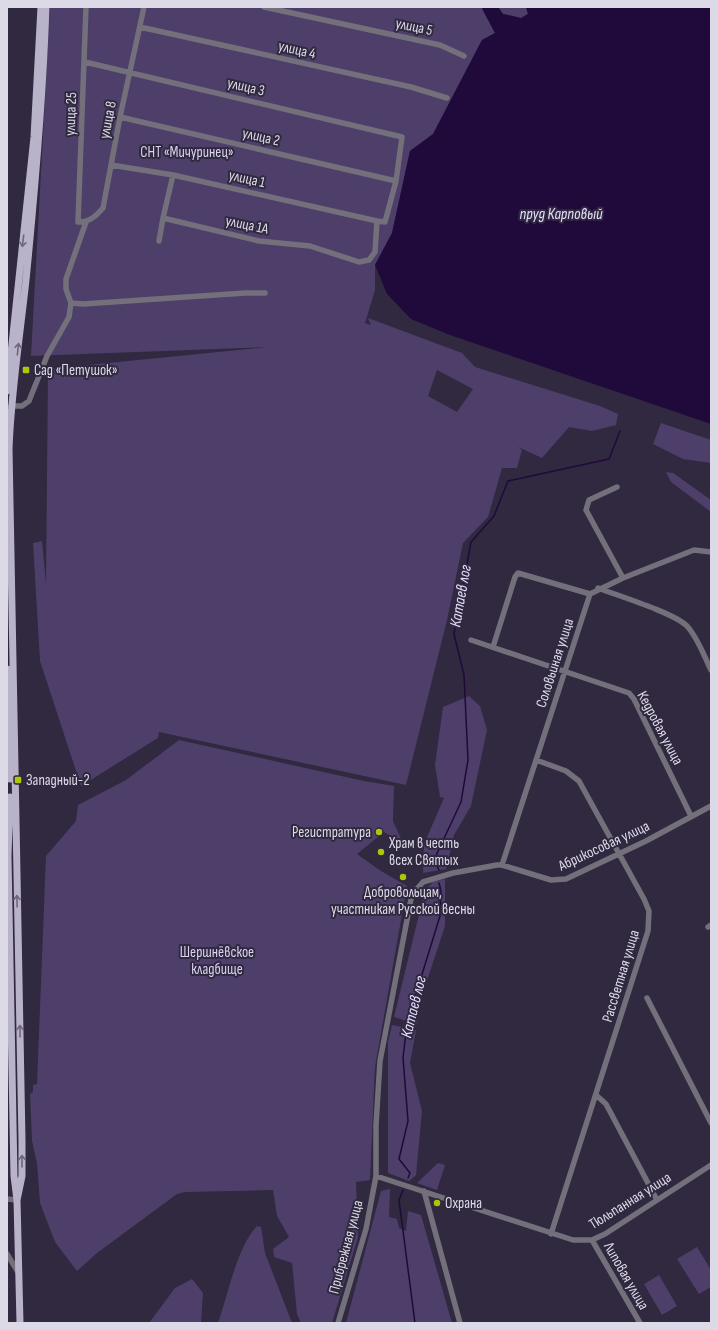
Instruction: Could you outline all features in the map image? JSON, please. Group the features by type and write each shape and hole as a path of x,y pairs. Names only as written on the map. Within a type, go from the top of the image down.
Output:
{"main road":[{"path":"7,391 34,137 41,7"},
{"path":"20,1323 20,1274 14,1168 10,430 11,406 36,181 43,95 46,7"},
{"path":"7,669 11,833"}],"street":[{"name":"улица 25","path":"86,7 78,222 86,222"},
{"name":"улица 8","path":"86,222 96,216 103,208 120,117 144,7"},
{"name":"улица 5","path":"264,7 440,45 464,56"},
{"name":"улица 4","path":"140,27 411,87 447,98"},
{"name":"улица 3","path":"85,62 402,137 396,181"},
{"name":"улица 2","path":"120,117 396,181"},
{"name":"улица 1","path":"112,165 173,175 377,220"},
{"path":"159,240 173,175"},
{"path":"377,220 385,222 396,181"},
{"name":"улица 1А","path":"163,218 259,241 310,246 359,262 369,260 375,252 377,220"},
{"path":"11,406 22,406 29,402 47,356 67,321 71,303 66,289 66,279 86,222"},
{"path":"71,303 83,304 245,292 265,293"},
{"path":"617,487 589,500 586,507 587,514 623,578"},
{"path":"493,647 515,577 518,573 590,594 598,588 694,550 711,552"},
{"path":"598,588 672,616 684,623 692,633 710,667"},
{"name":"Соловьиная улица","path":"502,865 590,594"},
{"name":"Кедровая улица","path":"471,640 625,690 633,696 691,816"},
{"name":"Рассветная улица","path":"536,760 554,766 576,777 644,899 650,920 551,1234"},
{"name":"Абрикосовая улица","path":"502,865 551,880 558,881 566,879 711,806"},
{"name":"Прибрежная улица","path":"338,1323 366,1229 376,1176 376,1113 380,1061 411,899 418,886 432,879 467,870 502,865"},
{"path":"647,998 711,1123"},
{"path":"596,1095 606,1104 657,1200"},
{"name":"Тюльпанная улица","path":"376,1176 551,1234 573,1240 592,1240 606,1234 711,1165"},
{"path":"424,1191 460,1323"},
{"path":"7,1198 17,1200"},
{"name":"Липовая улица","path":"592,1240 640,1323"},
{"path":"7,1254 20,1274"}],"green space":[{"name":"СНТ «Мичуринец»","path":"50,7 485,7 482,9 495,33 482,40 433,134 410,151 392,233 375,265 375,290 365,323 371,325 368,318 462,353 475,367 600,406 618,414 616,425 592,431 569,427 542,458 518,447 522,450 517,468 502,468 488,517 463,543 447,620 406,785 159,732 158,738 81,786 40,661 33,543 42,541 46,584 48,369 268,347 31,356","holes":["437,370 473,389 457,412 428,396"]},
{"path":"498,7 526,7 528,14 521,18 503,14"},
{"path":"661,423 711,440 711,463 683,459 653,444"},
{"path":"666,472 673,473 711,500 711,512 671,482"},
{"path":"469,696 480,706 487,730 471,806 454,835 446,869 423,873 424,844 444,798 440,797 435,765 443,707"},
{"name":"Шершнёвское кладбище","path":"179,740 364,781 394,786 393,821 403,843 384,832 357,854 381,871 407,886 375,1067 370,1180 356,1182 358,1237 332,1323 301,1323 297,1314 292,1263 274,1257 273,1249 289,1237 277,1216 273,1190 185,1192 177,1194 97,1253 77,1271 55,1242 40,1203 37,1163 32,1141 30,1094 33,1092 33,1085 37,1084 46,856 76,821 78,805 126,780"},
{"path":"445,879 445,926 420,1002 417,1024 394,1017 425,890 433,882"},
{"path":"392,1025 416,1030 410,1063 422,1111 416,1175 409,1181 388,1173 388,1042"},
{"path":"438,1163 445,1165 437,1190 417,1183"},
{"path":"390,1189 389,1217 397,1219 399,1228 406,1231 408,1211 421,1215 452,1323 346,1323 381,1191"},
{"path":"257,1226 261,1227 265,1253 292,1323 218,1323 244,1246"},
{"path":"697,1247 711,1270 711,1287 699,1294 677,1259"},
{"path":"659,1275 677,1306 662,1315 644,1284"},
{"path":"192,1279 203,1293 201,1323 149,1323 175,1288"}],"water":[{"name":"пруд Карповый","path":"498,7 503,14 521,18 528,14 526,7 711,7 711,424 450,335 411,319 387,294 375,265 392,233 410,151 433,134 482,40 495,33 482,8"}],"waterway":[{"name":"Катаев лог","path":"439,870 434,860 461,802 468,760 464,675 454,634 471,542 494,516 508,481 609,459 620,431"},
{"name":"Катаев лог","path":"408,1178 410,1173 399,1159 408,1121 403,1058 407,1023 440,916 441,891 439,883"},
{"name":"Катаев лог","path":"403,1190 399,1200 415,1323"}],"place":[{"name":"Сад «Петушок»","path":"26,370"},
{"name":"Западный-2","path":"18,780"},
{"name":"Регистратура","path":"379,832"},
{"name":"Храм в честь всех Святых","path":"381,852"},
{"name":"Добровольцам, участникам Русской весны","path":"403,877"},
{"name":"Охрана","path":"437,1203"}]}
